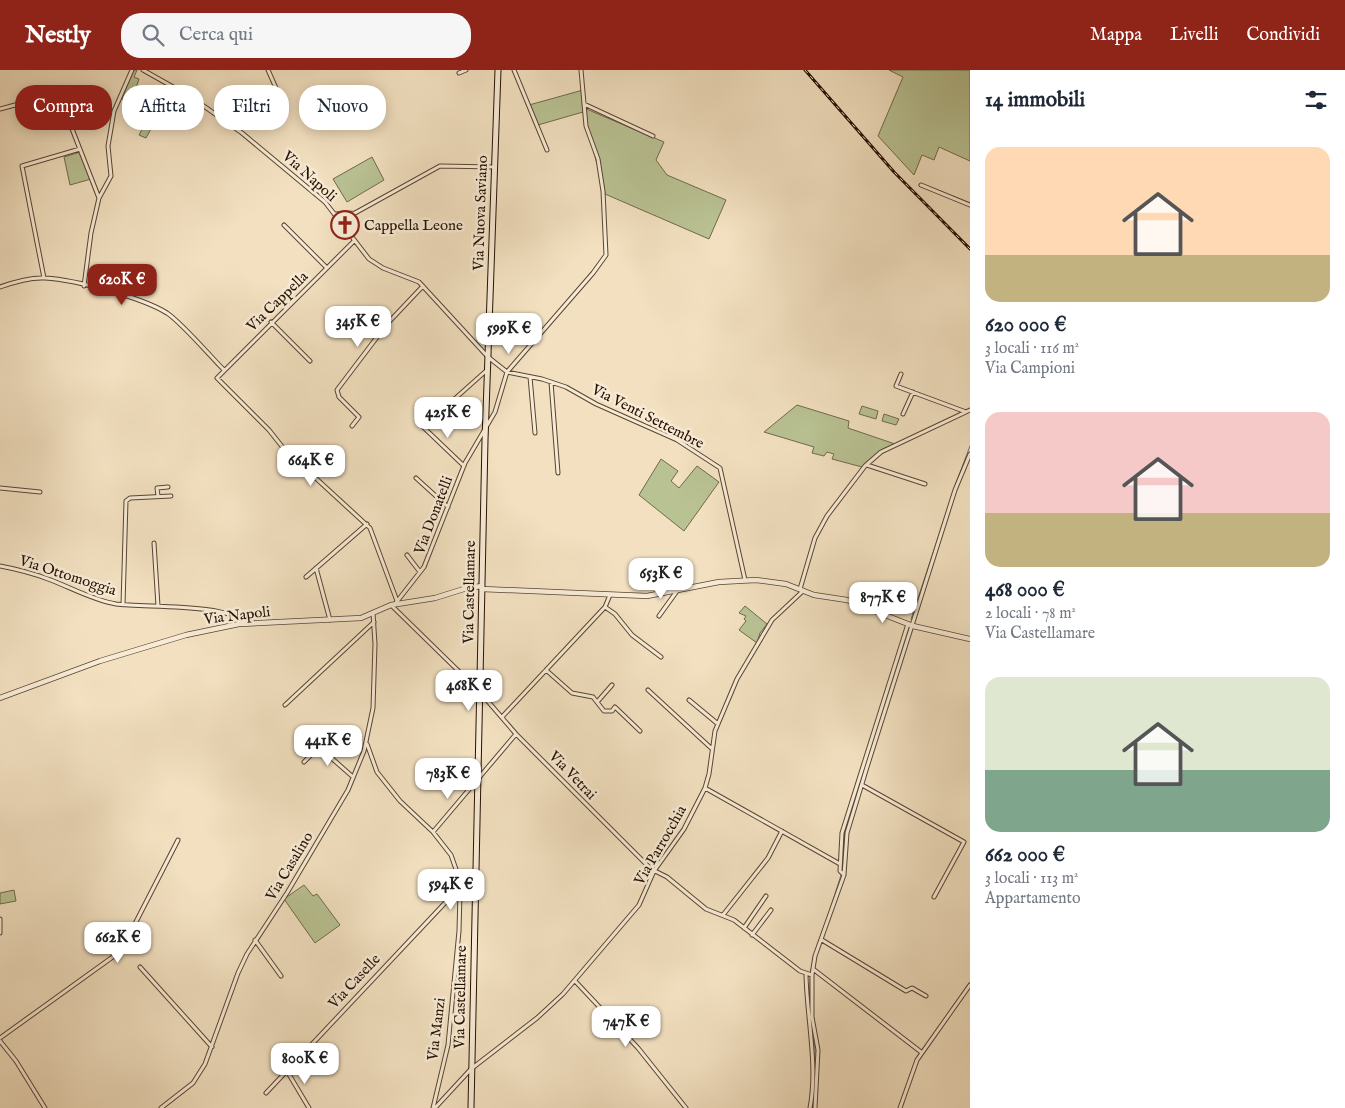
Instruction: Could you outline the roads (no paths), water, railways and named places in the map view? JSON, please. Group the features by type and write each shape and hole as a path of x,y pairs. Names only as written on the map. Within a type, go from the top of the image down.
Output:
{"main road":[{"name":"Via Nuova Saviano","path":"488,357 498,70"},
{"name":"Via Castellamare","path":"471,1108 488,357"}],"street":[{"path":"84,286 91,233 99,198 111,176 108,146 114,111 132,70"},
{"name":"Via Napoli","path":"142,70 214,113"},
{"path":"268,70 275,85"},
{"path":"459,73 466,70"},
{"path":"514,70 547,150"},
{"path":"507,372 593,273 606,255 603,196 598,159 588,133 581,70"},
{"path":"584,104 653,136"},
{"path":"0,109 15,105"},
{"path":"73,130 99,198"},
{"name":"Via Napoli","path":"238,130 324,202 354,241 375,264 423,286 488,357"},
{"path":"44,278 22,166 80,149"},
{"path":"334,214 356,213 440,166 495,167"},
{"path":"921,184 970,205"},
{"path":"284,225 327,268"},
{"name":"Via Cappella","path":"354,241 217,378 269,430 284,450 367,524"},
{"path":"0,287 18,280 44,278 84,286 139,301 168,314 224,370"},
{"path":"352,426 359,417 340,397 337,390 387,324 423,286"},
{"path":"272,322 310,361"},
{"name":"Via Venti Settembre","path":"488,357 507,372 551,382 658,430 720,468 745,580"},
{"path":"450,403 487,370"},
{"name":"Via Donatelli","path":"394,603 424,567 464,466 495,412 507,372"},
{"path":"901,374 896,386 968,411"},
{"path":"530,377 535,434"},
{"path":"551,382 558,473"},
{"path":"903,414 913,392"},
{"path":"801,590 815,538 827,516 866,465 881,452 968,411"},
{"path":"420,424 464,466"},
{"path":"843,873 840,864 842,833 955,490 970,454"},
{"path":"866,465 925,484"},
{"path":"416,478 448,507"},
{"path":"158,496 157,488 168,487"},
{"path":"0,488 40,492"},
{"path":"123,605 126,501 130,498 171,496"},
{"path":"306,577 367,524 394,603"},
{"path":"154,543 158,606"},
{"path":"407,555 420,572"},
{"name":"Via Ottomoggia","path":"0,566 48,578 105,601 123,605 198,608 235,617 247,623"},
{"path":"316,568 331,620"},
{"name":"Via Napoli","path":"0,698 150,644 247,623 358,619 394,603 435,598 482,587 647,596 719,582 745,580 786,584 801,590 857,603 910,624 970,639"},
{"name":"Via Parrocchia","path":"434,1108 471,1069 537,1018 575,981 638,905 654,871 684,829 705,788 710,774 711,749 718,724 737,679 769,625 777,614 801,590"},
{"path":"659,616 677,591"},
{"path":"502,717 605,607 610,595"},
{"name":"Via Vetrai","path":"394,603 479,691 516,734 632,852 654,871 667,877 700,905 723,915 744,928 809,975"},
{"path":"605,607 615,614 632,634 661,657"},
{"name":"Via Casalino","path":"161,1108 193,1083 212,1048 238,973 255,940 290,887 353,777 366,743 374,698 374,613"},
{"path":"285,705 374,622"},
{"path":"815,1108 812,1051 807,1013 809,975 813,969 843,873 847,833 910,624"},
{"path":"546,670 572,693 593,697 604,710 612,710 615,707 640,731"},
{"path":"598,701 612,684"},
{"path":"648,690 711,749"},
{"path":"689,700 718,724"},
{"path":"433,832 516,734"},
{"name":"Via Manzi","path":"366,743 376,772 400,800 433,832 451,855 460,887 459,931 448,1045 434,1108"},
{"path":"304,762 319,747 353,777"},
{"path":"862,785 964,842 934,897"},
{"path":"705,788 840,864"},
{"path":"723,915 768,858 782,831"},
{"path":"45,1108 0,1039 121,951 178,840"},
{"name":"Via Caselle","path":"266,1093 460,887"},
{"path":"744,928 766,896"},
{"path":"752,935 771,910"},
{"path":"0,919 0,932"},
{"path":"255,940 281,976"},
{"path":"822,940 906,991 912,988 926,996"},
{"path":"140,967 212,1048"},
{"path":"813,969 921,1052"},
{"path":"575,981 632,1041 686,1108"},
{"path":"900,1108 913,1069 921,1052 970,985"},
{"path":"287,1071 309,1108"},
{"path":"810,1108 814,1098"}],"waterway":[{"path":"956,483 970,446"},
{"path":"911,619 943,523"},
{"path":"895,671 909,627"},
{"path":"843,871 845,833 864,768"},
{"path":"828,916 841,875"},
{"path":"810,1013 813,958 825,925"},
{"path":"811,1024 815,1049 814,1075"},
{"path":"812,1108 814,1084"}],"railway":[{"path":"805,70 894,172 970,249"}],"place":[{"name":"Cappella Leone","path":"345,225"}]}
